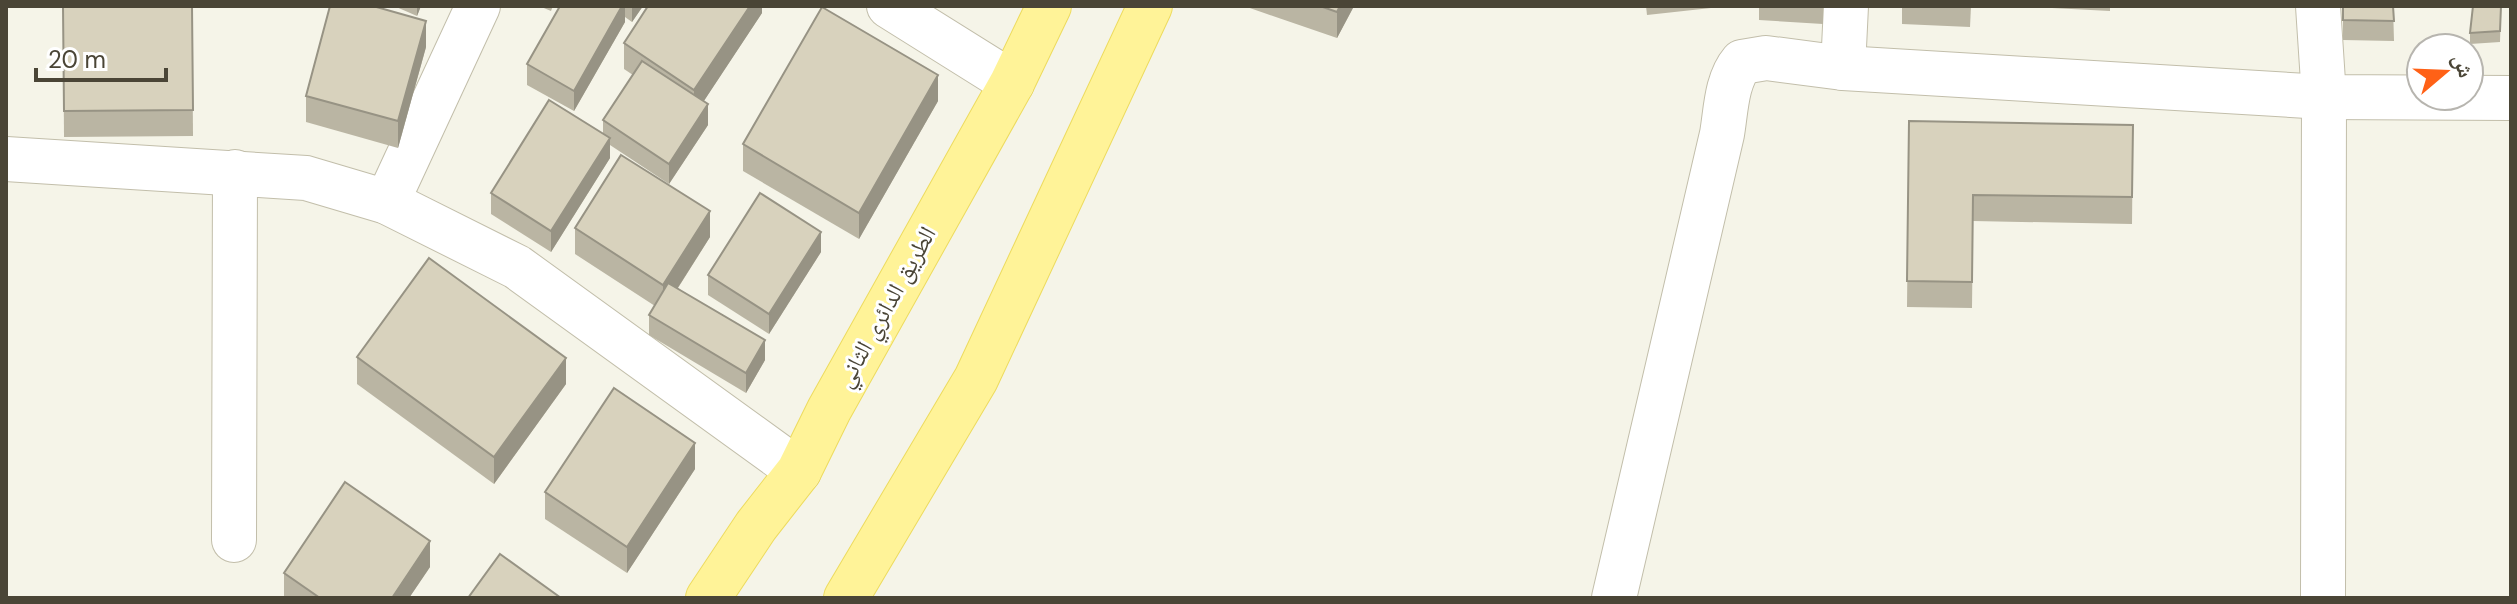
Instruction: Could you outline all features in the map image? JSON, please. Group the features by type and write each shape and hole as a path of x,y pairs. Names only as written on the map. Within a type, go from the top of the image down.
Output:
{"main road":[{"name":"الطريق الدائري الثاني","path":"708,598 756,526 799,471 829,410 1012,83 1049,6"},
{"path":"846,598 976,379 1150,6"}],"street":[{"path":"387,202 478,6"},
{"path":"889,6 1012,83"},
{"path":"1843,68 1846,6"},
{"path":"2318,6 2324,97 2323,598"},
{"path":"1614,598 1733,76 1742,62 1766,58 1843,68 2324,97 2511,98"},
{"path":"6,159 306,178 387,202 517,267 799,471"},
{"path":"234,540 235,172"}],"building":[{"path":"63,6 192,6 193,110 64,111"},
{"path":"330,6 373,6 426,21 398,121 306,96"},
{"path":"560,6 622,6 574,91 527,64"},
{"path":"648,6 750,6 694,90 624,43"},
{"path":"1320,6 1340,6 1337,12"},
{"path":"2343,6 2393,6 2394,21 2343,20"},
{"path":"2473,6 2501,6 2500,31 2470,32"},
{"path":"822,7 938,75 859,213 743,144"},
{"path":"642,61 708,104 669,164 603,120"},
{"path":"549,100 610,138 551,231 491,193"},
{"path":"1909,121 2133,125 2132,197 1973,195 1972,282 1907,281"},
{"path":"621,155 710,211 663,285 575,228"},
{"path":"760,193 821,232 769,314 708,275"},
{"path":"429,258 566,358 494,457 357,357"},
{"path":"668,283 765,340 746,373 649,315"},
{"path":"614,388 695,443 627,547 545,492"},
{"path":"345,482 430,541 392,598 320,598 284,573"},
{"path":"500,554 561,598 468,598"}]}
